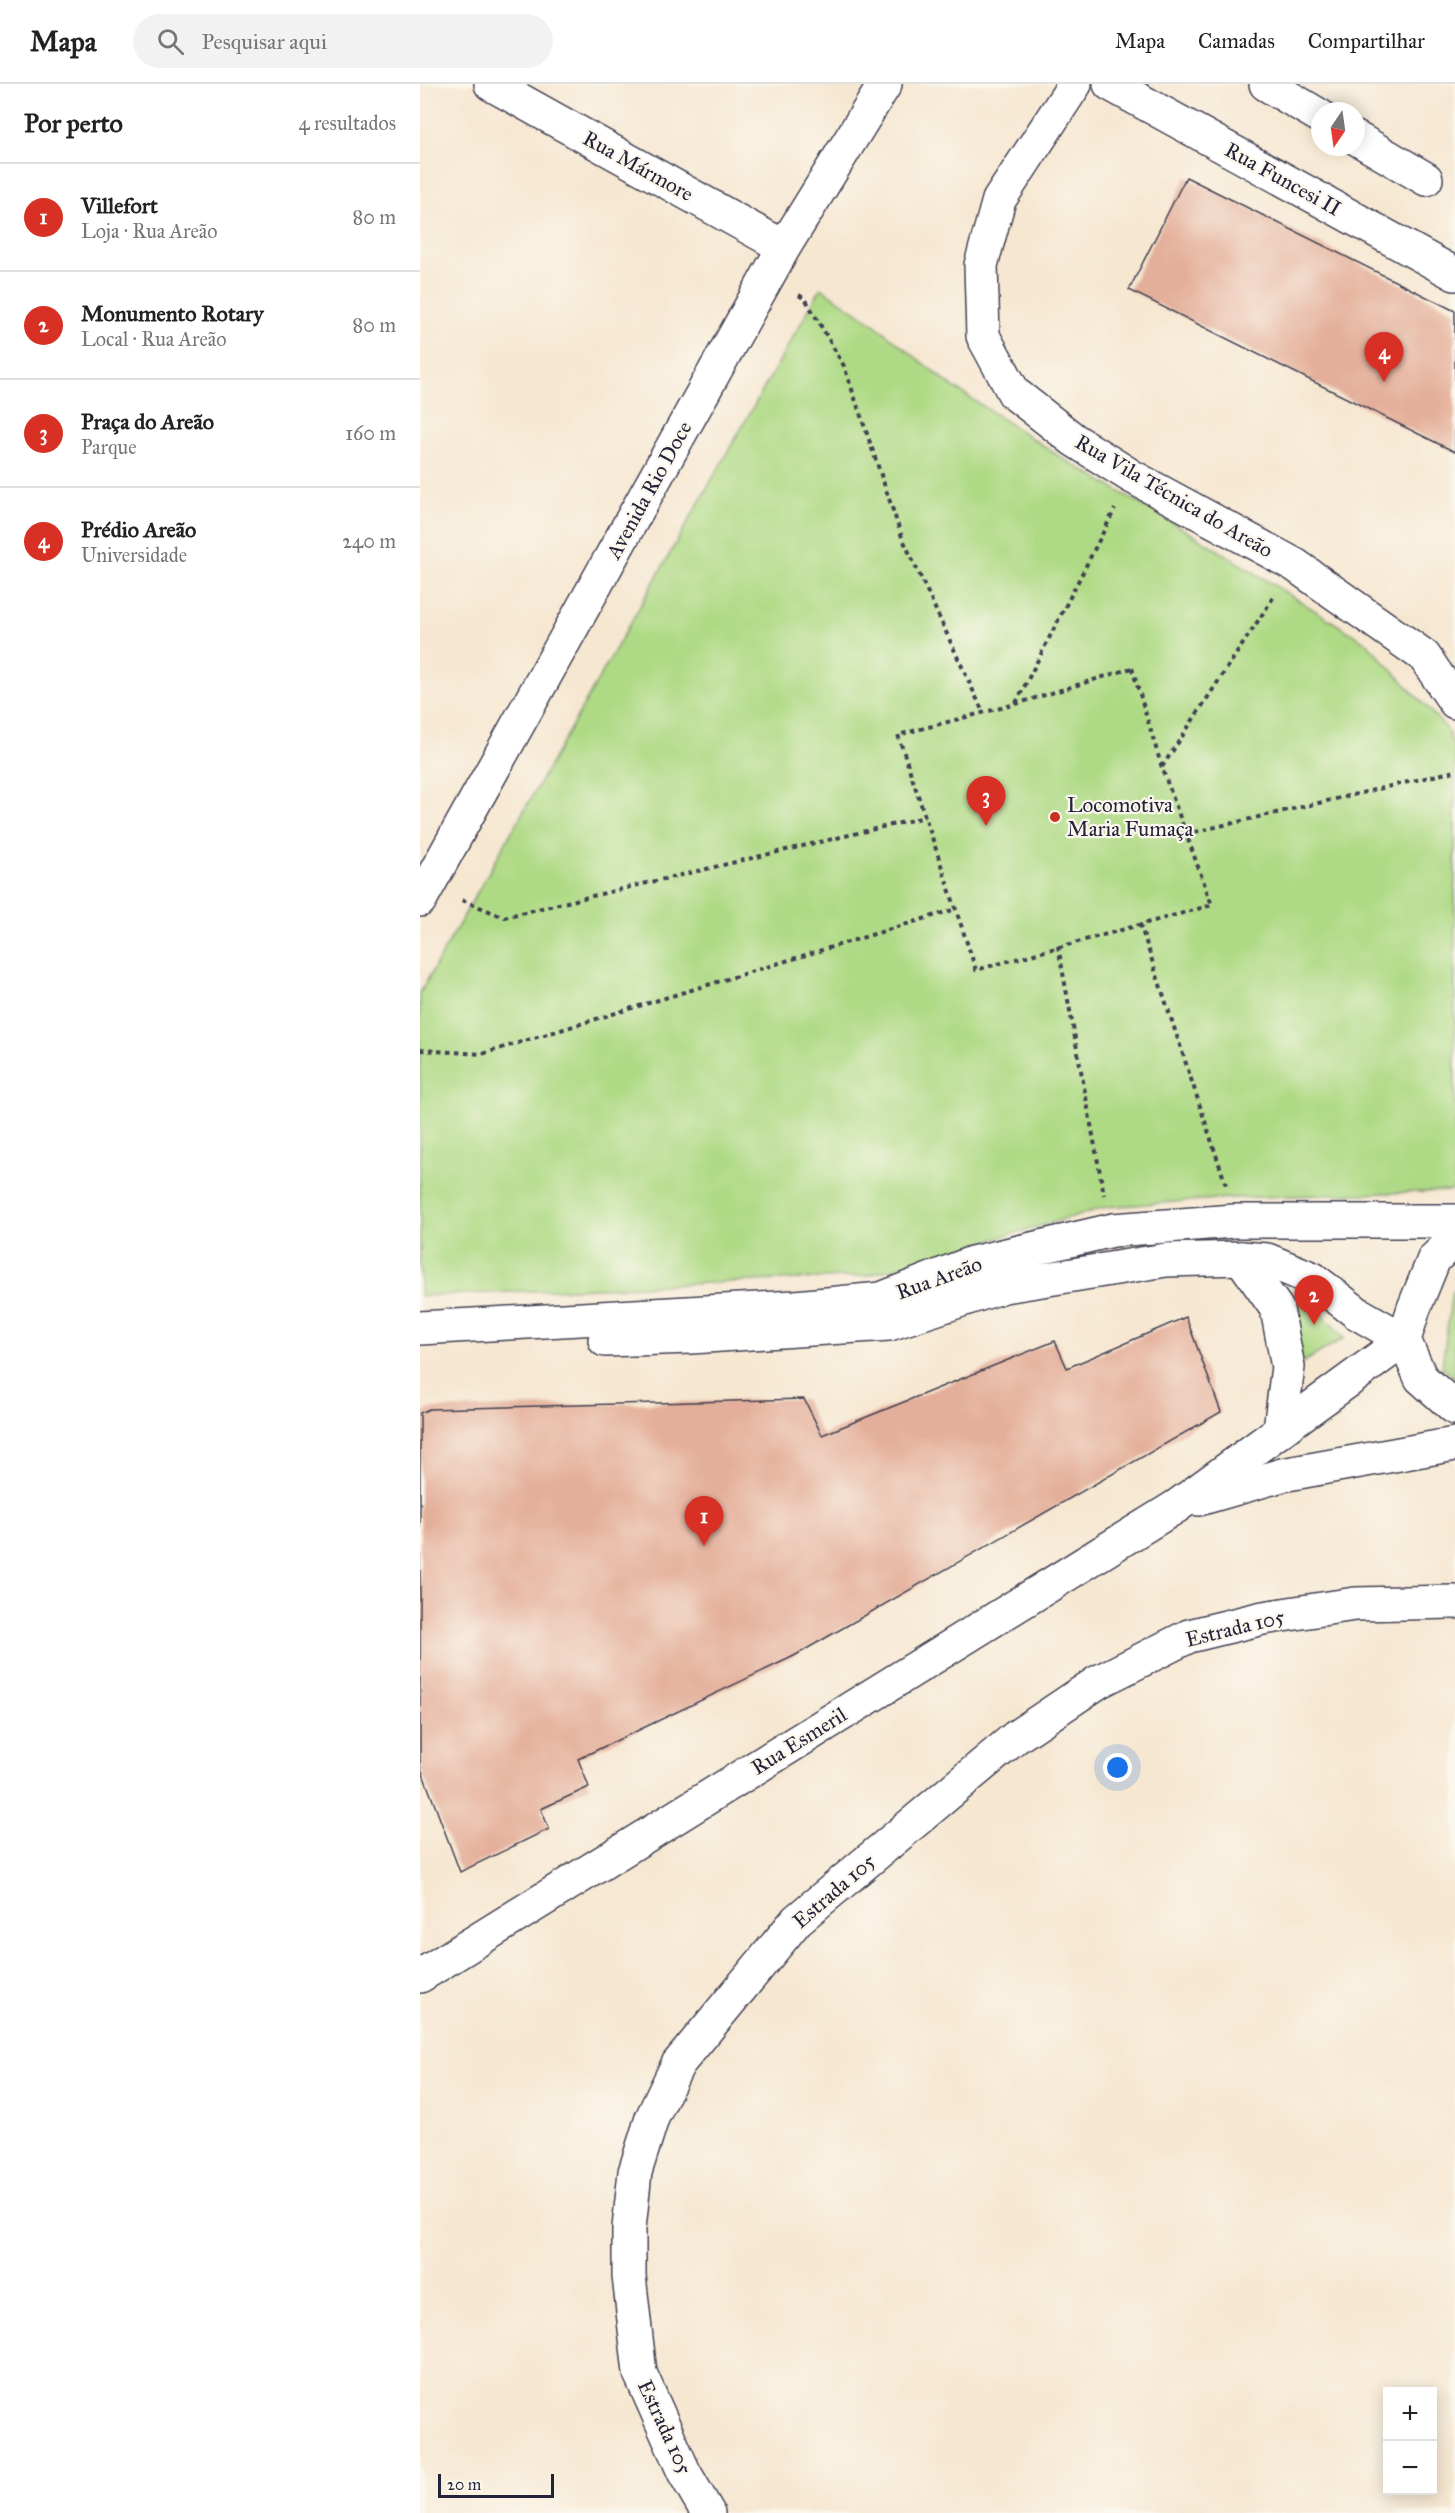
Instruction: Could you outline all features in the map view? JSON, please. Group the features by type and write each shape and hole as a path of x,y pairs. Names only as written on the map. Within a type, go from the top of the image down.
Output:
{"street":[{"name":"Rua Mármore","path":"491,84 777,261"},
{"name":"Avenida Rio Doce","path":"424,892 777,261 885,84"},
{"name":"Rua Vila Técnica do Areão","path":"1075,84 999,200 981,265 983,336 1014,393 1074,440 1131,476 1295,565 1424,656 1455,702"},
{"name":"Rua Funcesi II","path":"1110,84 1455,274"},
{"path":"1266,84 1311,111"},
{"path":"1365,143 1426,179"},
{"name":"Rua Areão","path":"420,1328 795,1307 881,1299 972,1263 1113,1230 1234,1221 1455,1221"},
{"path":"1177,1506 1404,1340 1434,1259 1455,1239"},
{"path":"1241,1258 1278,1309 1288,1367 1280,1429"},
{"name":"Rua Areão","path":"420,1345 691,1337 889,1324 1004,1286 1166,1260 1241,1258 1267,1260 1313,1279 1357,1313 1404,1340"},
{"path":"1404,1340 1422,1378 1455,1408"},
{"path":"1177,1506 1282,1474 1455,1444"},
{"name":"Rua Esmeril","path":"420,1976 1177,1506"},
{"name":"Estrada 105","path":"708,2513 684,2472 640,2373 629,2276 629,2228 635,2172 652,2118 678,2064 797,1920 1016,1737 1098,1682 1189,1636 1263,1618 1355,1604 1455,1602"}],"path":[{"path":"777,261 806,300 844,366 902,537 983,712"},
{"path":"1016,704 1131,476"},
{"path":"1162,768 1295,565"},
{"path":"1132,668 1162,768 1212,905 976,970 898,735 983,712 1132,668"},
{"path":"1186,834 1455,771"},
{"path":"424,892 504,917 925,817"},
{"path":"420,1050 482,1054 956,909"},
{"path":"1140,924 1230,1198 1234,1221"},
{"path":"1058,946 1106,1207 1113,1230"}],"green space":[{"path":"821,288 874,324 949,384 1062,458 1197,537 1367,643 1446,728 1455,748 1455,1187 1451,1191 1230,1198 1106,1207 866,1276 420,1296 420,993"},
{"path":"1295,1284 1344,1338 1302,1363 1295,1312"},
{"path":"1455,1290 1455,1379 1442,1367 1452,1292"}],"building":[{"path":"1186,177 1455,311 1455,452 1129,290"},
{"path":"1186,1317 1221,1412 794,1656 578,1759 589,1787 541,1809 549,1829 460,1872 420,1766 420,1413 429,1409 804,1399 822,1435 1055,1341 1067,1368"}],"place":[{"name":"Prédio Areão","path":"1384,382"},
{"name":"Locomotiva Maria Fumaça","path":"1055,817"},
{"name":"Praça do Areão","path":"986,826"},
{"name":"Monumento Rotary","path":"1314,1325"},
{"name":"Villefort","path":"704,1546"}]}
